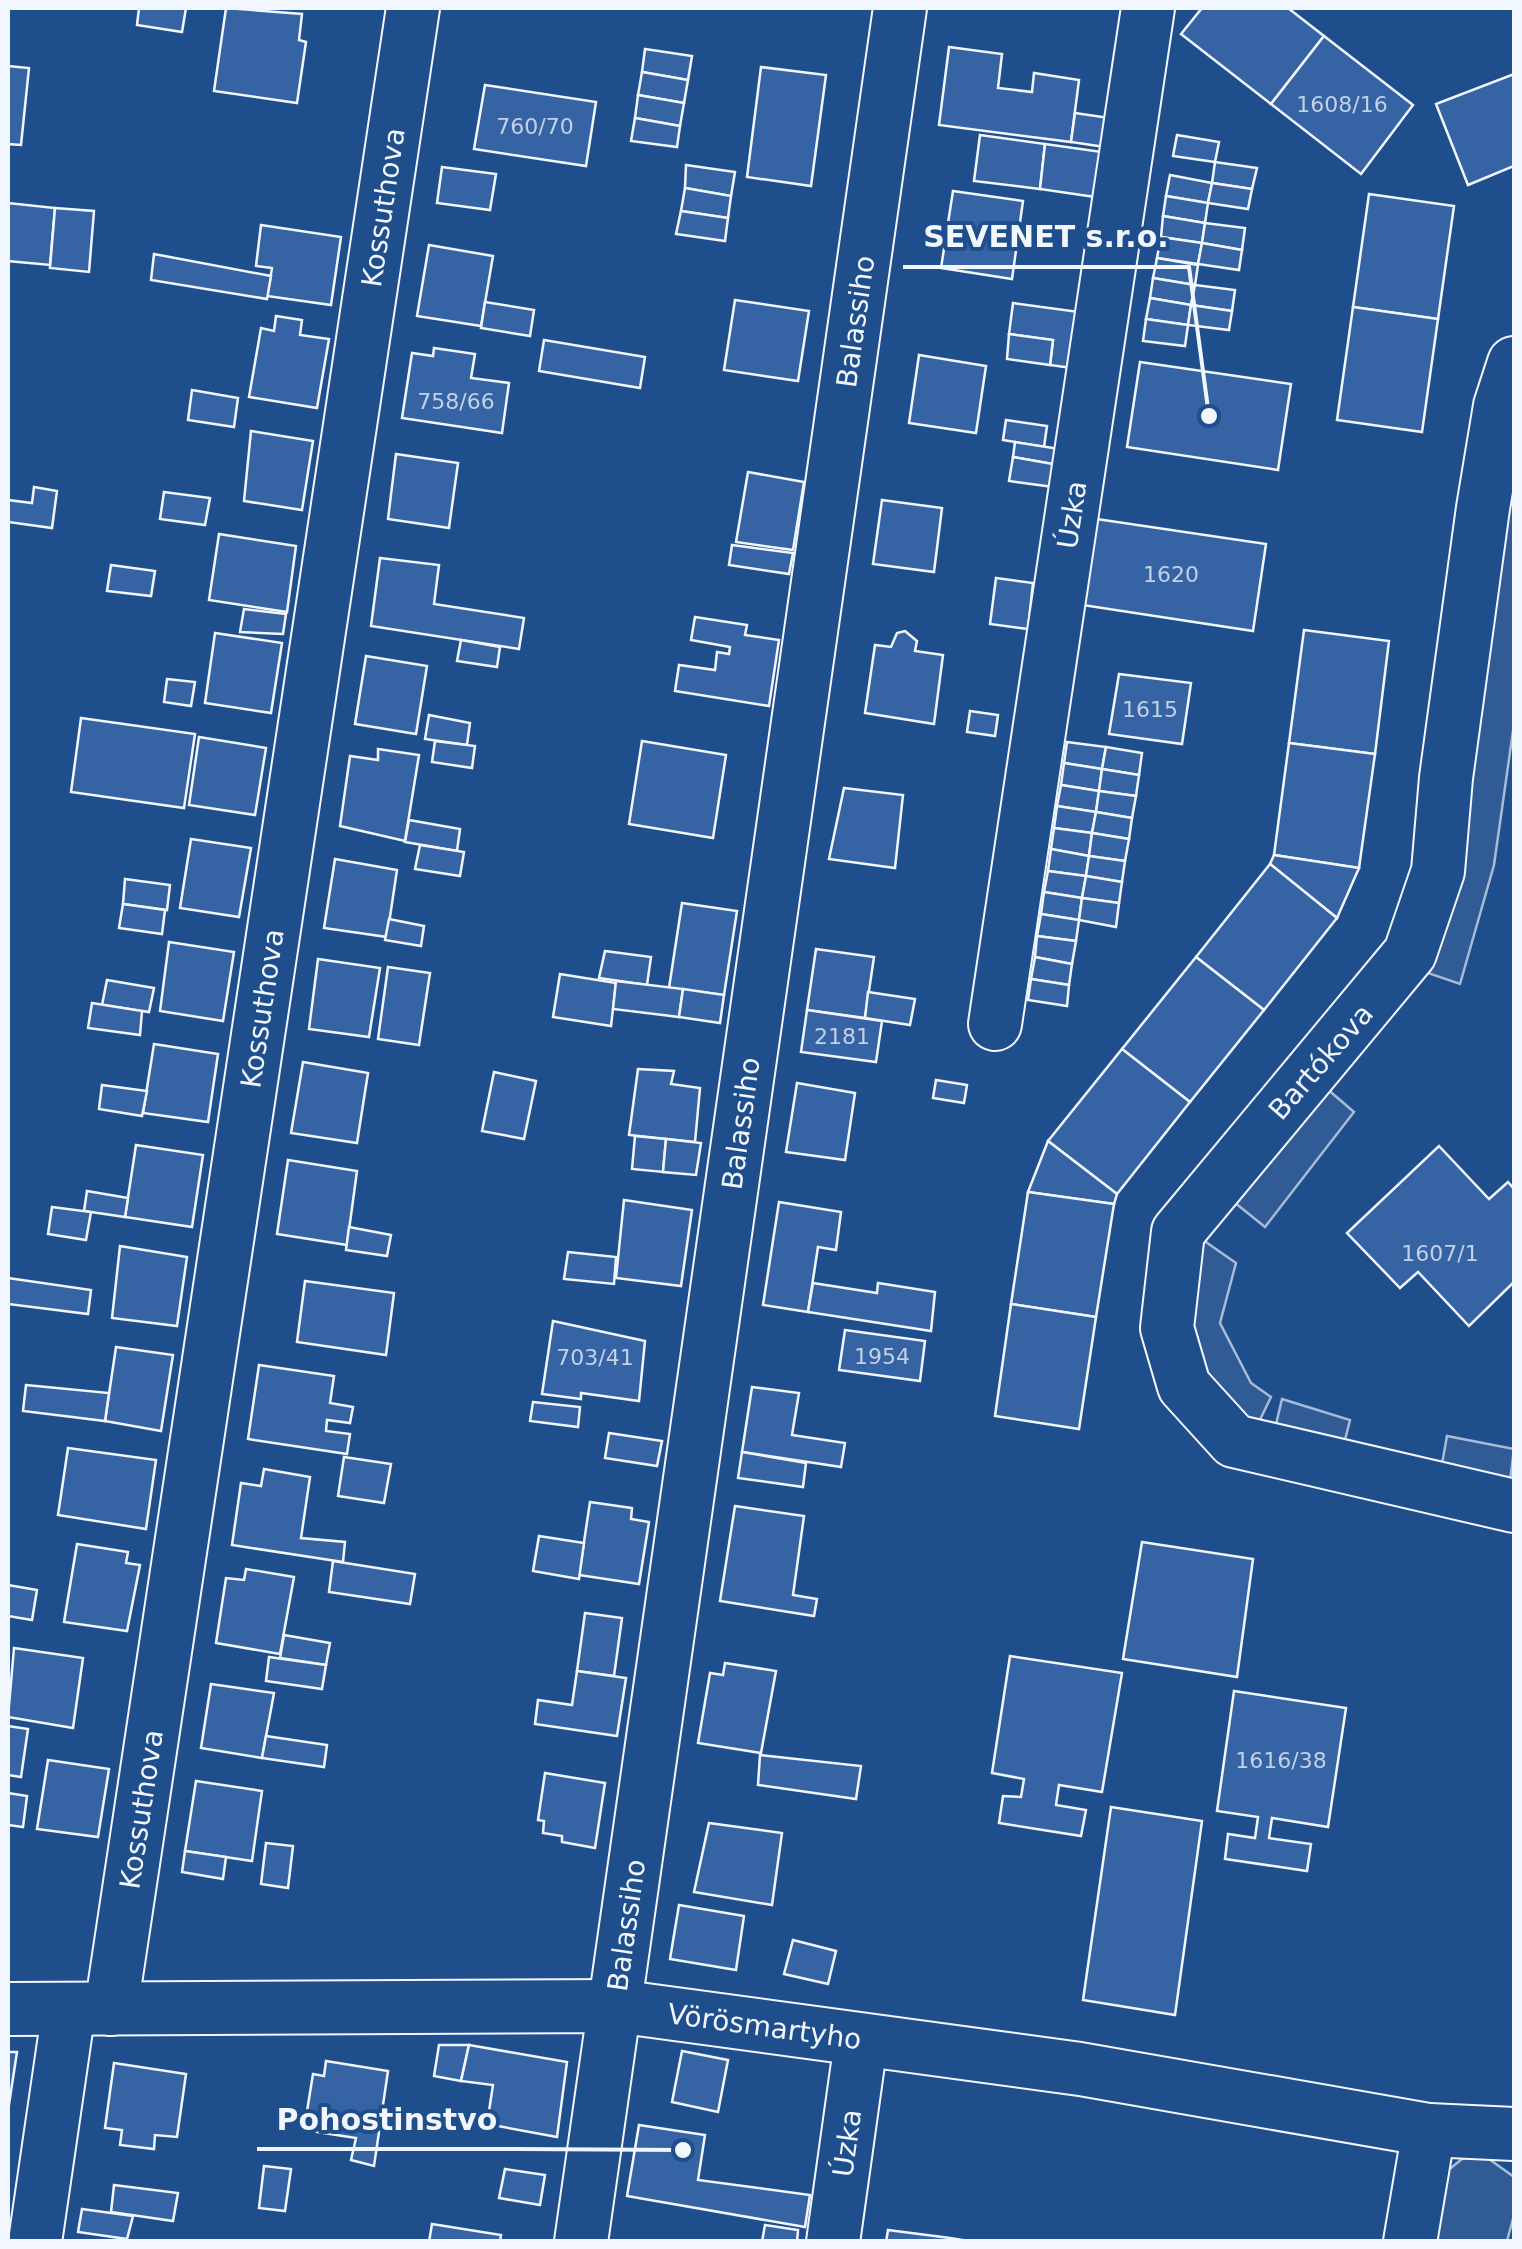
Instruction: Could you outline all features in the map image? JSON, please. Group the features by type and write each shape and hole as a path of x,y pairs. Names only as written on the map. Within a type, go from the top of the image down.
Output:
{"street":[{"name":"Kossuthova","path":"35,2242 90,2009 413,8"},
{"name":"Balassiho","path":"581,2242 900,8"},
{"name":"Úzka","path":"996,1024 1148,8"},
{"name":"Bartókova","path":"1514,363 1500,406 1483,508 1446,778 1438,871 1410,954 1178,1232 1168,1328 1184,1386 1234,1441 1514,1506"},
{"name":"Vörösmartyho","path":"8,2009 616,2006 1099,2072 1429,2130 1514,2134"},
{"name":"Úzka","path":"833,2242 862,2042"},
{"path":"1410,2242 1429,2130"}],"shaded area":[{"path":"1514,467 1514,724 1494,865 1460,984 1422,971"},
{"path":"1326,1088 1354,1112 1265,1227 1234,1202"},
{"path":"1203,1240 1236,1263 1220,1323 1251,1383 1271,1397 1255,1430 1232,1417 1185,1345"},
{"path":"1282,1399 1350,1420 1341,1456 1273,1437"},
{"path":"1447,1436 1514,1449 1509,1489 1440,1475"},
{"path":"1482,2154 1514,2177 1514,2215 1507,2241 1430,2242 1446,2172 1462,2159"}],"building":[{"path":"139,8 186,8 182,32 137,25"},
{"path":"226,8 302,14 299,40 306,42 297,103 214,91"},
{"path":"1202,8 1288,8 1324,36 1271,104 1181,34"},
{"path":"1324,36 1413,105 1361,174 1271,104"},
{"path":"949,47 1002,54 998,88 1032,92 1034,73 1079,80 1071,142 939,125"},
{"path":"645,49 692,56 688,80 642,72"},
{"path":"8,66 29,68 21,145 8,144"},
{"path":"761,67 826,75 811,186 747,177"},
{"path":"642,72 688,80 684,103 638,95"},
{"path":"1514,74 1514,166 1468,185 1436,104"},
{"path":"485,85 596,102 586,166 474,149"},
{"path":"638,95 684,103 680,126 635,118"},
{"path":"1075,113 1116,119 1112,148 1071,142"},
{"path":"635,118 680,126 677,147 631,141"},
{"path":"980,135 1045,144 1040,189 974,181"},
{"path":"1177,135 1219,142 1215,162 1173,156"},
{"path":"1045,144 1109,153 1102,198 1040,189"},
{"path":"1215,162 1257,168 1252,189 1212,183"},
{"path":"686,165 735,172 731,196 685,188"},
{"path":"442,167 496,174 490,210 437,203"},
{"path":"1170,175 1212,183 1208,203 1166,196"},
{"path":"1212,183 1252,189 1248,209 1208,203"},
{"path":"685,188 731,196 728,218 681,211"},
{"path":"953,191 1023,201 1012,279 941,268"},
{"path":"1369,194 1454,206 1438,319 1353,307"},
{"path":"1166,196 1208,203 1205,223 1163,216"},
{"path":"8,203 55,208 50,265 8,261"},
{"path":"55,208 94,211 89,272 50,268"},
{"path":"681,211 728,218 725,241 676,234"},
{"path":"1163,216 1205,223 1202,243 1161,237"},
{"path":"1205,223 1245,228 1242,250 1202,243"},
{"path":"261,225 341,237 331,305 267,296 272,268 256,266"},
{"path":"1161,237 1202,243 1198,264 1157,258"},
{"path":"1202,243 1242,250 1239,270 1198,264"},
{"path":"429,245 493,256 481,326 417,316"},
{"path":"154,254 271,276 267,299 151,280"},
{"path":"1157,258 1198,265 1195,285 1153,278"},
{"path":"1153,278 1195,285 1191,305 1150,298"},
{"path":"1195,285 1235,290 1232,311 1191,305"},
{"path":"1150,298 1191,305 1188,325 1146,319"},
{"path":"735,300 809,311 798,381 724,370"},
{"path":"485,302 534,310 530,336 481,328"},
{"path":"1013,303 1079,312 1072,368 1050,365 1053,340 1009,334"},
{"path":"1191,305 1232,311 1229,330 1188,325"},
{"path":"1353,307 1438,319 1422,432 1337,420"},
{"path":"276,316 302,320 300,335 329,339 317,408 249,397 261,328 274,331"},
{"path":"1146,319 1188,325 1185,346 1143,341"},
{"path":"1009,334 1053,340 1050,365 1007,359"},
{"path":"544,340 645,357 640,388 539,371"},
{"path":"434,348 475,354 471,378 509,383 502,433 402,418 412,353 433,356"},
{"path":"919,355 986,366 976,433 909,423"},
{"path":"1140,362 1291,384 1278,470 1127,447"},
{"path":"192,390 238,398 234,427 188,420"},
{"path":"1006,420 1047,426 1044,447 1003,440"},
{"path":"251,431 313,441 302,510 244,501"},
{"path":"1015,442 1066,450 1064,466 1013,457"},
{"path":"396,454 458,463 449,528 388,519"},
{"path":"1013,457 1064,466 1061,488 1009,481"},
{"path":"748,472 804,482 793,550 736,542"},
{"path":"34,487 57,491 52,528 8,522 8,500 32,503"},
{"path":"164,492 210,498 205,525 160,519"},
{"path":"882,500 942,508 934,572 873,564"},
{"path":"1090,518 1266,544 1253,631 1076,604"},
{"path":"219,534 296,546 287,612 209,600"},
{"path":"732,545 793,553 789,574 729,565"},
{"path":"380,558 439,565 434,604 524,618 519,649 371,626"},
{"path":"111,565 155,571 151,596 107,591"},
{"path":"996,578 1033,583 1028,629 990,624"},
{"path":"244,609 286,614 283,634 240,632"},
{"path":"695,617 747,625 745,635 779,640 769,706 675,691 679,665 715,670 717,652 729,654 730,647 691,640"},
{"path":"1304,630 1389,641 1375,754 1289,743"},
{"path":"905,631 917,641 915,651 943,655 934,724 865,713 875,645 891,647 897,633"},
{"path":"215,633 282,643 271,713 205,703"},
{"path":"461,640 500,647 497,667 457,661"},
{"path":"366,656 427,666 416,734 355,724"},
{"path":"1119,674 1191,683 1182,744 1109,734"},
{"path":"167,679 195,682 191,706 164,702"},
{"path":"970,711 998,715 995,736 967,732"},
{"path":"429,715 470,723 467,745 425,739"},
{"path":"81,718 195,734 184,808 71,792"},
{"path":"199,737 266,748 255,815 189,805"},
{"path":"435,741 475,746 472,768 432,762"},
{"path":"642,741 726,755 713,838 629,824"},
{"path":"1067,742 1106,747 1102,769 1064,763"},
{"path":"1289,743 1375,754 1359,868 1274,855"},
{"path":"1106,747 1142,753 1139,775 1102,769"},
{"path":"378,749 419,755 405,841 340,826 350,756 378,760"},
{"path":"1064,763 1102,769 1099,791 1061,785"},
{"path":"1102,769 1139,775 1136,796 1099,791"},
{"path":"1061,785 1099,791 1096,812 1057,806"},
{"path":"844,788 903,795 895,868 829,859"},
{"path":"1099,791 1136,796 1132,818 1096,812"},
{"path":"1057,806 1096,812 1092,833 1054,828"},
{"path":"1096,812 1132,818 1129,839 1092,833"},
{"path":"409,820 460,829 457,851 405,842"},
{"path":"1054,828 1092,833 1089,856 1051,849"},
{"path":"1092,833 1129,839 1125,861 1089,856"},
{"path":"191,839 251,848 239,917 180,908"},
{"path":"420,845 464,852 460,876 415,869"},
{"path":"1051,849 1089,856 1086,876 1048,871"},
{"path":"1274,855 1359,868 1337,918 1270,864"},
{"path":"1089,856 1125,861 1122,882 1086,876"},
{"path":"335,859 397,870 387,937 324,928"},
{"path":"1270,864 1337,918 1264,1010 1196,957"},
{"path":"1048,871 1086,876 1082,898 1044,892"},
{"path":"1086,876 1122,882 1119,903 1082,898"},
{"path":"125,879 170,885 167,910 123,904"},
{"path":"1044,892 1082,898 1079,920 1041,914"},
{"path":"1082,898 1119,903 1116,927 1079,920"},
{"path":"682,903 737,911 724,995 669,988"},
{"path":"123,904 165,910 162,934 119,928"},
{"path":"1041,914 1079,920 1076,941 1037,936"},
{"path":"389,919 424,926 421,946 385,940"},
{"path":"1037,936 1076,941 1072,964 1035,957"},
{"path":"169,942 234,952 223,1021 160,1011"},
{"path":"816,949 874,957 865,1018 807,1010"},
{"path":"605,951 651,957 647,985 599,978"},
{"path":"1035,957 1072,964 1069,985 1031,979"},
{"path":"1196,957 1264,1010 1190,1102 1122,1049"},
{"path":"318,959 380,968 369,1037 309,1029"},
{"path":"388,967 430,973 419,1045 378,1039"},
{"path":"560,974 616,983 611,1026 553,1017"},
{"path":"1031,979 1069,985 1067,1006 1028,1000"},
{"path":"107,980 154,988 149,1012 102,1005"},
{"path":"616,981 683,989 679,1017 613,1009"},
{"path":"683,989 724,995 720,1023 679,1017"},
{"path":"868,992 915,999 910,1025 865,1018"},
{"path":"92,1003 142,1011 140,1035 88,1028"},
{"path":"807,1010 882,1021 876,1062 801,1052"},
{"path":"154,1044 218,1054 208,1122 143,1113"},
{"path":"1122,1049 1190,1102 1117,1194 1048,1141"},
{"path":"303,1062 368,1073 357,1143 291,1133"},
{"path":"638,1069 674,1071 671,1084 700,1088 695,1142 629,1135"},
{"path":"494,1072 536,1081 524,1139 482,1131"},
{"path":"936,1080 967,1085 964,1103 933,1098"},
{"path":"797,1083 855,1093 845,1160 786,1152"},
{"path":"102,1085 147,1091 142,1116 99,1109"},
{"path":"635,1136 666,1139 663,1172 632,1169"},
{"path":"666,1139 701,1143 696,1175 663,1172"},
{"path":"1048,1141 1117,1194 1114,1204 1028,1192"},
{"path":"136,1145 203,1155 192,1227 125,1217"},
{"path":"1439,1146 1489,1199 1508,1182 1514,1189 1514,1282 1469,1326 1418,1272 1400,1288 1347,1233"},
{"path":"288,1160 357,1171 347,1245 277,1234"},
{"path":"87,1191 128,1198 125,1217 84,1211"},
{"path":"1028,1192 1114,1204 1096,1317 1011,1304"},
{"path":"624,1200 692,1210 681,1286 616,1278"},
{"path":"779,1202 841,1212 836,1250 818,1247 808,1312 763,1305"},
{"path":"52,1207 91,1212 86,1240 48,1234"},
{"path":"349,1227 391,1235 387,1256 346,1250"},
{"path":"120,1246 187,1257 177,1326 112,1318"},
{"path":"568,1252 616,1257 614,1284 564,1279"},
{"path":"8,1278 91,1290 88,1314 8,1304"},
{"path":"305,1281 394,1293 386,1355 297,1342"},
{"path":"813,1283 877,1293 878,1283 935,1292 931,1331 808,1312"},
{"path":"1011,1304 1096,1317 1079,1429 995,1416"},
{"path":"553,1321 645,1341 639,1401 581,1393 581,1399 542,1394"},
{"path":"845,1330 925,1341 920,1381 839,1370"},
{"path":"116,1347 173,1355 161,1431 105,1421"},
{"path":"259,1365 334,1376 330,1403 353,1407 350,1423 327,1420 326,1431 350,1434 347,1454 248,1439"},
{"path":"26,1385 109,1393 105,1421 23,1411"},
{"path":"752,1387 799,1393 792,1435 845,1443 841,1467 742,1452"},
{"path":"533,1402 580,1407 578,1427 530,1421"},
{"path":"609,1433 662,1441 657,1466 605,1458"},
{"path":"68,1448 156,1460 146,1529 58,1515"},
{"path":"742,1452 806,1463 803,1487 738,1478"},
{"path":"344,1457 391,1464 384,1503 338,1496"},
{"path":"264,1469 310,1477 301,1538 345,1542 343,1562 232,1545 241,1483 261,1486"},
{"path":"590,1502 632,1508 631,1519 649,1522 639,1584 579,1575"},
{"path":"735,1506 804,1516 793,1595 817,1599 814,1616 720,1601"},
{"path":"539,1536 584,1543 579,1579 533,1571"},
{"path":"1142,1542 1253,1559 1237,1677 1123,1659"},
{"path":"77,1544 128,1552 126,1563 140,1565 127,1631 64,1622"},
{"path":"333,1561 415,1574 410,1604 329,1592"},
{"path":"246,1569 294,1577 280,1654 216,1643 226,1578 244,1580"},
{"path":"8,1585 37,1590 32,1620 8,1616"},
{"path":"585,1613 622,1618 614,1676 577,1671"},
{"path":"284,1635 330,1643 326,1665 280,1658"},
{"path":"14,1648 83,1658 73,1728 8,1717"},
{"path":"1010,1656 1122,1673 1102,1792 1059,1785 1056,1805 1086,1810 1081,1836 999,1823 1003,1796 1021,1797 1024,1779 992,1773"},
{"path":"269,1657 326,1665 322,1689 266,1681"},
{"path":"725,1663 776,1671 761,1753 698,1743 710,1673 723,1675"},
{"path":"577,1671 626,1678 617,1736 535,1724 538,1700 572,1705"},
{"path":"211,1684 274,1693 262,1758 201,1748"},
{"path":"1234,1691 1346,1708 1328,1827 1272,1818 1269,1838 1311,1844 1307,1871 1225,1859 1228,1834 1255,1838 1258,1817 1217,1811"},
{"path":"8,1726 28,1729 21,1777 8,1775"},
{"path":"266,1736 327,1745 324,1767 262,1758"},
{"path":"760,1755 861,1766 856,1799 758,1785"},
{"path":"48,1760 109,1769 98,1837 37,1829"},
{"path":"545,1773 605,1783 595,1848 562,1842 562,1836 543,1833 544,1821 538,1820"},
{"path":"196,1781 262,1791 252,1861 185,1851"},
{"path":"8,1793 27,1796 23,1827 8,1825"},
{"path":"1111,1807 1202,1821 1175,2015 1083,2000"},
{"path":"709,1823 782,1833 772,1905 694,1892"},
{"path":"266,1843 293,1846 288,1888 261,1884"},
{"path":"185,1851 226,1857 223,1879 182,1872"},
{"path":"679,1905 744,1916 736,1970 670,1959"},
{"path":"793,1940 836,1951 828,1984 784,1974"},
{"path":"439,2045 469,2045 461,2081 434,2076"},
{"path":"469,2045 567,2062 557,2137 487,2124 493,2085 461,2081"},
{"path":"682,2051 728,2060 718,2112 672,2102"},
{"path":"8,2052 17,2052 8,2111"},
{"path":"326,2061 388,2071 374,2166 351,2160 356,2138 304,2130 313,2074 324,2076"},
{"path":"114,2063 186,2074 177,2137 155,2135 154,2149 120,2145 122,2130 105,2128"},
{"path":"639,2125 705,2135 698,2180 810,2195 805,2227 627,2196"},
{"path":"264,2166 291,2169 285,2211 259,2208"},
{"path":"505,2169 545,2175 540,2205 499,2198"},
{"path":"114,2185 178,2193 173,2221 111,2212"},
{"path":"82,2209 133,2216 127,2239 78,2232"},
{"path":"432,2224 501,2235 500,2242 429,2242"},
{"path":"765,2225 798,2230 797,2242 762,2242"},
{"path":"888,2230 950,2238 975,2242 886,2242"}],"place":[{"name":"SEVENET s.r.o.","path":"1209,416"},
{"name":"Pohostinstvo","path":"683,2150"}]}
